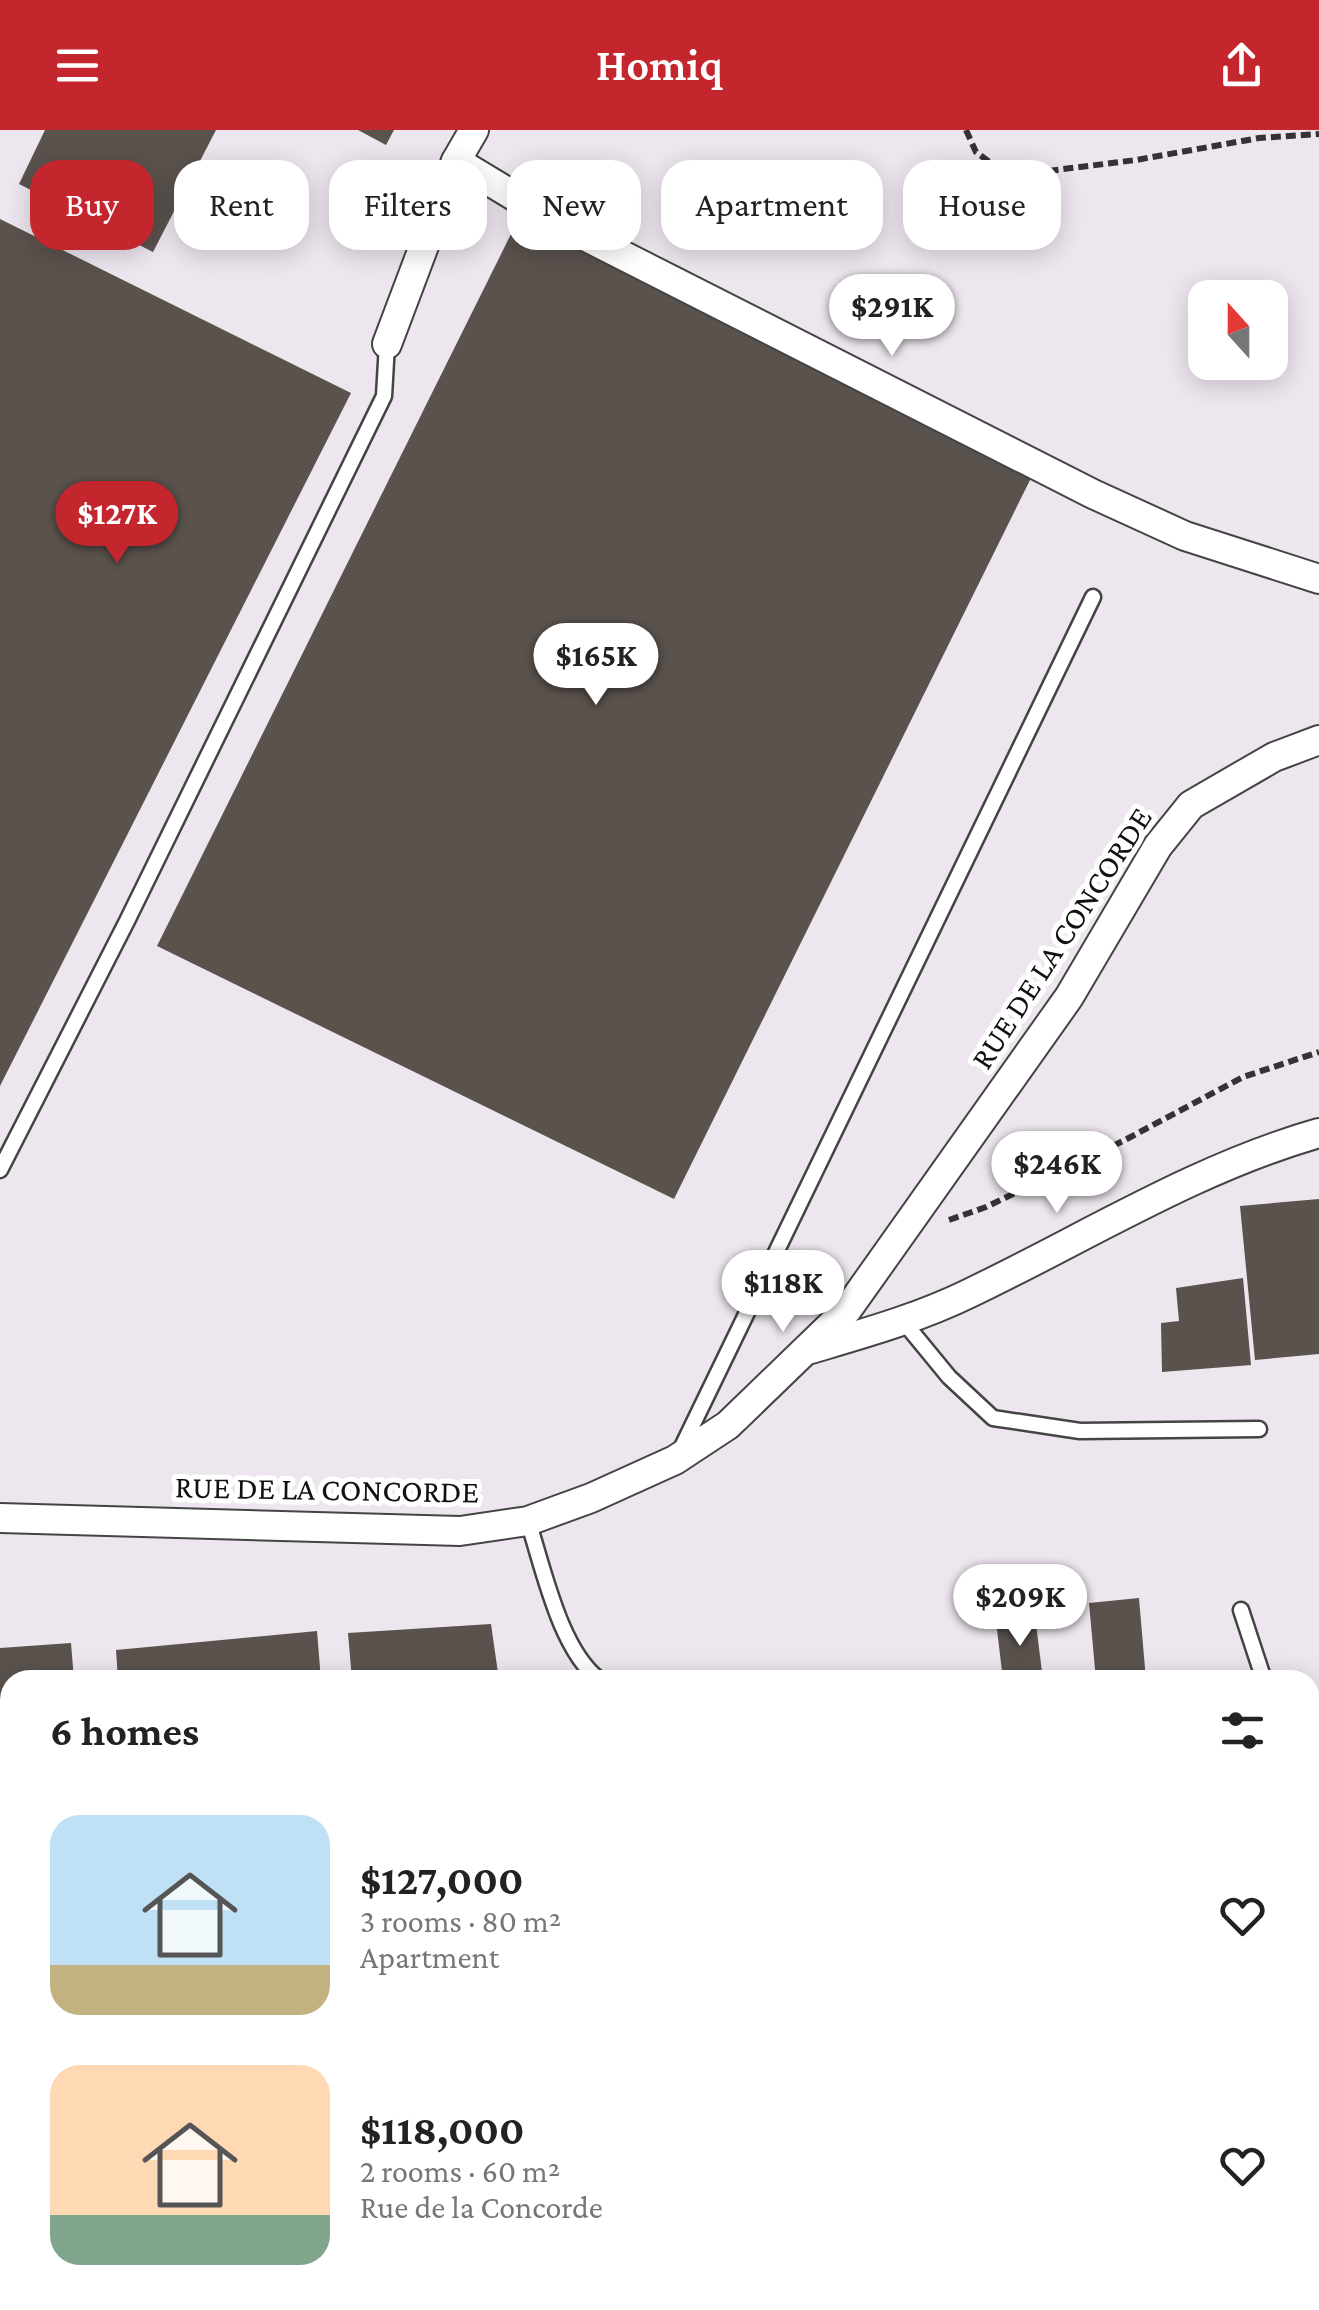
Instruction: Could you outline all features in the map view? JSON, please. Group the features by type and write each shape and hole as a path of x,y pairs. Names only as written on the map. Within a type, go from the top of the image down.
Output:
{"street":[{"path":"457,160 474,130"},
{"path":"487,180 559,223 1093,494 1185,536 1319,579"},
{"path":"387,344 422,250"},
{"name":"RUE DE LA CONCORDE","path":"0,1518 460,1531 528,1521 675,1460 728,1425 810,1350 847,1310 1069,997 1158,846 1191,805 1274,756 1318,741"},
{"path":"810,1350 903,1321 968,1294 1210,1174 1319,1133"}],"lane":[{"path":"0,1170 128,921 384,396 387,344"},
{"path":"675,1460 1093,597"},
{"path":"903,1321 949,1377 993,1418 1080,1431 1259,1429"},
{"path":"528,1521 566,1635 586,1670"},
{"path":"1241,1610 1261,1670"}],"path":[{"path":"966,130 976,152 1008,176 1136,160 1259,138 1319,134"},
{"path":"900,1237 986,1207 1124,1141 1243,1077 1319,1052"}],"shaded area":[{"path":"0,130 1319,130 1319,1670 0,1670"}],"building":[{"path":"45,130 216,130 201,160 174,160 174,211 153,252 149,250 154,250 154,160 31,160"},
{"path":"358,130 394,130 386,145"},
{"path":"30,161 30,190 19,184"},
{"path":"0,219 30,234 30,250 63,250 351,393 0,1086"},
{"path":"507,242 507,250 585,250 1035,470 674,1199 157,946"},
{"path":"1319,1199 1319,1354 1255,1360 1240,1206"},
{"path":"1243,1278 1251,1365 1162,1372 1161,1323 1179,1321 1176,1288"},
{"path":"1139,1598 1145,1670 1095,1670 1089,1603"},
{"path":"1035,1616 1042,1670 1002,1670 996,1621"},
{"path":"491,1624 498,1670 351,1670 348,1633"},
{"path":"317,1631 320,1670 117,1670 116,1650"},
{"path":"71,1643 73,1670 0,1670 0,1648"}]}
